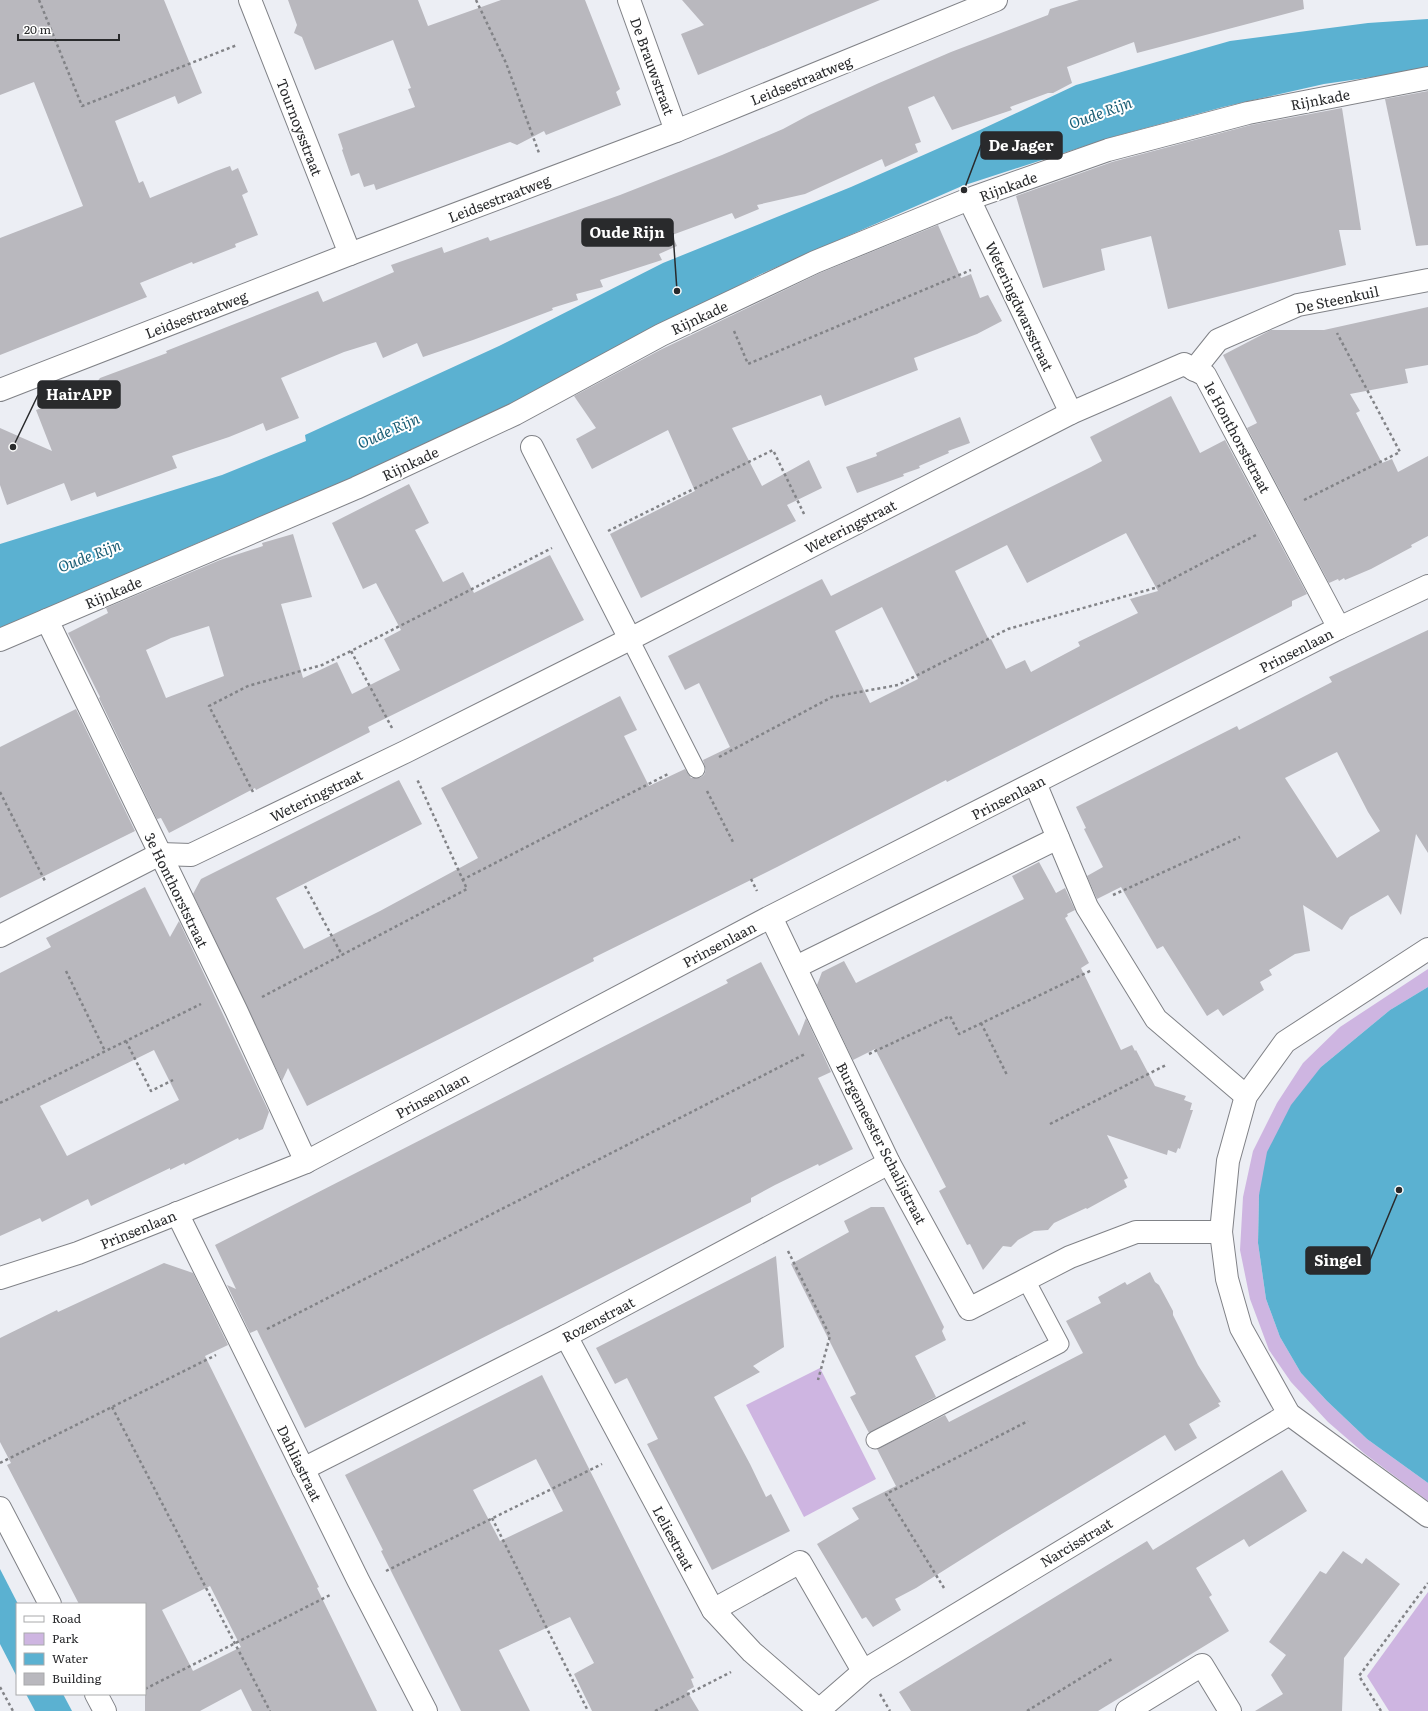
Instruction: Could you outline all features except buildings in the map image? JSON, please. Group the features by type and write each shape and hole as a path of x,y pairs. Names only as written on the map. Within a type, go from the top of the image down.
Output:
{"street":[{"name":"Tournoysstraat","path":"250,0 350,254"},
{"name":"De Brauwstraat","path":"629,0 676,131"},
{"name":"Leidsestraatweg","path":"0,390 350,254 676,131 996,0"},
{"name":"Rijnkade","path":"0,640 356,488 515,414 661,336 815,262 969,199 1108,150 1248,114 1428,78"},
{"name":"Weteringdwarsstraat","path":"969,199 1071,413"},
{"name":"De Steenkuil","path":"1194,370 1218,340 1298,305 1428,280"},
{"name":"1e Honthorststraat","path":"1071,413 1184,364 1205,375 1339,628"},
{"name":"Weteringstraat","path":"0,936 160,854 191,855 405,752 630,639 1071,413"},
{"path":"532,446 630,639"},
{"name":"Prinsenlaan","path":"0,1278 78,1253 306,1162 771,917 1339,628 1428,586"},
{"name":"3e Honthorststraat","path":"47,620 226,991 306,1162"},
{"path":"1035,783 1087,907 1156,1019 1246,1096"},
{"path":"796,967 1058,838"},
{"name":"Burgemeester Schalijstraat","path":"771,917 844,1066 889,1163 969,1309 1070,1257 1136,1232 1221,1232"},
{"path":"1428,949 1285,1042 1246,1096 1228,1161 1221,1232 1227,1279 1241,1328 1289,1414 1428,1516"},
{"name":"Rozenstraat","path":"303,1469 566,1336 889,1163"},
{"name":"Dahliastraat","path":"177,1213 359,1582 426,1711"},
{"name":"Leliestraat","path":"566,1336 713,1610 758,1657 819,1710"},
{"name":"Narcisstraat","path":"819,1710 863,1672 1289,1414"},
{"path":"0,1508 49,1603"},
{"path":"713,1610 800,1562 863,1672"},
{"path":"1127,1711 1202,1665 1230,1711"},
{"path":"97,1695 105,1711"}],"lane":[{"path":"630,639 694,766"},
{"path":"875,1440 1060,1344 1026,1280"}],"path":[{"path":"39,0 82,106 264,34"},
{"path":"476,0 506,63 549,179"},
{"path":"724,306 748,364 998,259"},
{"path":"462,880 694,766 832,696 898,685 1008,629 1155,588 1400,452 1337,333"},
{"path":"582,543 773,450 818,543"},
{"path":"266,819 209,706 248,686 322,665 351,651"},
{"path":"694,766 733,842"},
{"path":"0,792 58,906"},
{"path":"1087,907 1240,837"},
{"path":"305,886 342,955"},
{"path":"844,1066 950,1016 959,1034 1118,957"},
{"path":"66,971 106,1051"},
{"path":"0,1103 226,991"},
{"path":"981,1023 1007,1075"},
{"path":"126,1041 151,1091 173,1080"},
{"path":"0,1463 240,1343 831,1041"},
{"path":"1050,1124 1193,1051"},
{"path":"775,1224 830,1336 818,1380"},
{"path":"112,1407 270,1711"},
{"path":"959,1613 886,1494 1028,1421"},
{"path":"146,1688 359,1582 628,1452"},
{"path":"492,1518 588,1711"},
{"path":"1380,1711 1359,1676 1428,1583"},
{"path":"655,1711 758,1657"},
{"path":"1027,1711 1112,1659"},
{"path":"0,1687 13,1711"}],"green space":[{"path":"1428,969 1428,987 1390,1010 1321,1067 1259,1195 1258,1243 1266,1299 1280,1337 1301,1373 1327,1401 1367,1439 1428,1483 1428,1501 1365,1454 1328,1422 1291,1382 1269,1350 1250,1299 1240,1250 1243,1197 1253,1151 1277,1103 1303,1063 1340,1027"},
{"path":"820,1368 876,1479 804,1517 746,1405"},
{"path":"1428,1592 1428,1711 1389,1711 1367,1676"}],"water":[{"path":"1428,19 1428,69 1324,84 1223,107 1116,136 962,186 761,274 520,399 340,485 200,542 0,631 0,544 222,475 306,441 305,435 499,346 663,263 851,187 980,130 1076,85 1230,41 1368,23"},
{"path":"1428,987 1428,1483 1367,1439 1327,1401 1301,1373 1280,1337 1266,1299 1258,1243 1259,1195 1267,1152 1291,1105 1321,1067 1390,1010"},
{"path":"0,1569 17,1603 16,1603 16,1675 0,1644"},
{"path":"27,1695 64,1695 72,1711 35,1711"}],"place":[{"name":"De Jager","path":"964,190"},
{"name":"Oude Rijn","path":"677,291"},
{"name":"HairAPP","path":"13,447"},
{"name":"Singel","path":"1399,1190"}]}
